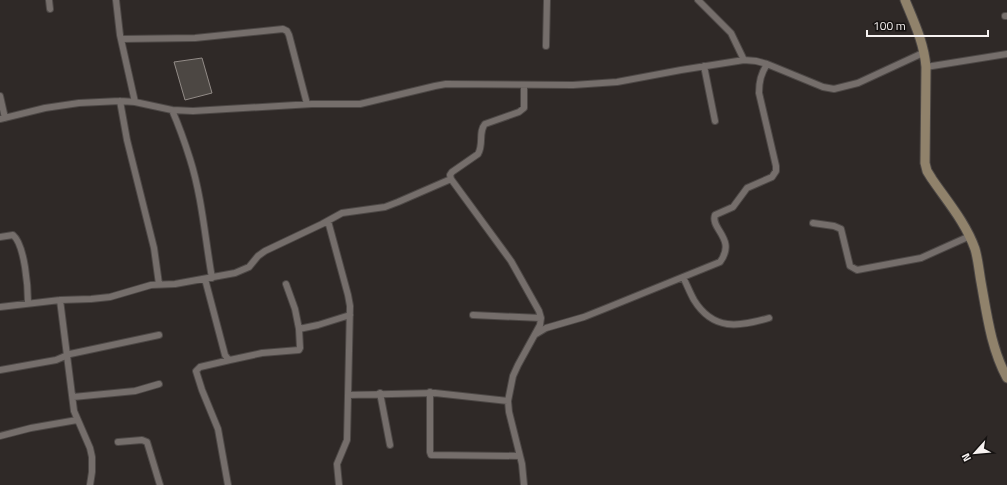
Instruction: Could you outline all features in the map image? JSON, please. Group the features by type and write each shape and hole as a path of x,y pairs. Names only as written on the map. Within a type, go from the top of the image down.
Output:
{"street":[{"path":"49,0 50,9"},
{"path":"116,0 121,39 135,102"},
{"path":"546,46 547,0"},
{"path":"698,0 731,33 744,60"},
{"path":"905,0 922,40 925,52 925,163 932,179 970,236 975,250 995,352 1007,378"},
{"path":"121,39 201,38 284,29 289,34 307,104"},
{"path":"0,96 2,118 45,108 79,103 120,101 135,102 172,110 193,111 307,104 360,104 427,87 446,84 573,85 617,82 744,60 767,64 823,87 834,89 858,83 925,52"},
{"path":"926,67 1007,54"},
{"path":"536,334 546,328 584,317 720,262 725,255 726,248 724,239 714,218 715,215 733,207 747,188 772,177 776,171 759,93 761,74 767,64"},
{"path":"704,66 715,121"},
{"path":"524,85 524,108 519,112 485,124 483,127 481,149 478,154 452,172 450,176 511,261 536,304 541,318 540,325 516,370 509,390 509,412 520,456 524,485"},
{"path":"120,101 127,140 154,248 158,284"},
{"path":"172,110 192,167 200,204 208,278 225,355 230,360"},
{"path":"0,307 60,300 110,297 141,287 158,284 175,284 235,273 243,270 265,251 342,213 384,207 451,179"},
{"path":"328,221 348,295 350,315 347,440 337,464 339,485"},
{"path":"813,223 834,226 841,229 850,266 857,270 921,258 970,236"},
{"path":"0,237 13,235 18,241 25,267 28,303"},
{"path":"683,278 694,300 701,309 710,317 720,322 742,325 769,318"},
{"path":"228,485 218,428 202,390 196,371 200,367 262,353 299,350 299,329 295,309 286,284"},
{"path":"60,300 77,420 90,448 92,457 90,485"},
{"path":"299,329 350,315"},
{"path":"473,315 541,318"},
{"path":"0,370 56,360 67,355 159,335"},
{"path":"73,397 135,391 159,384"},
{"path":"348,395 430,392 508,401"},
{"path":"430,392 431,455 520,456"},
{"path":"380,393 390,445"},
{"path":"0,436 30,428 77,420"},
{"path":"118,442 142,440 147,442 160,485"}],"building":[{"path":"202,58 212,93 185,100 174,62"}]}
